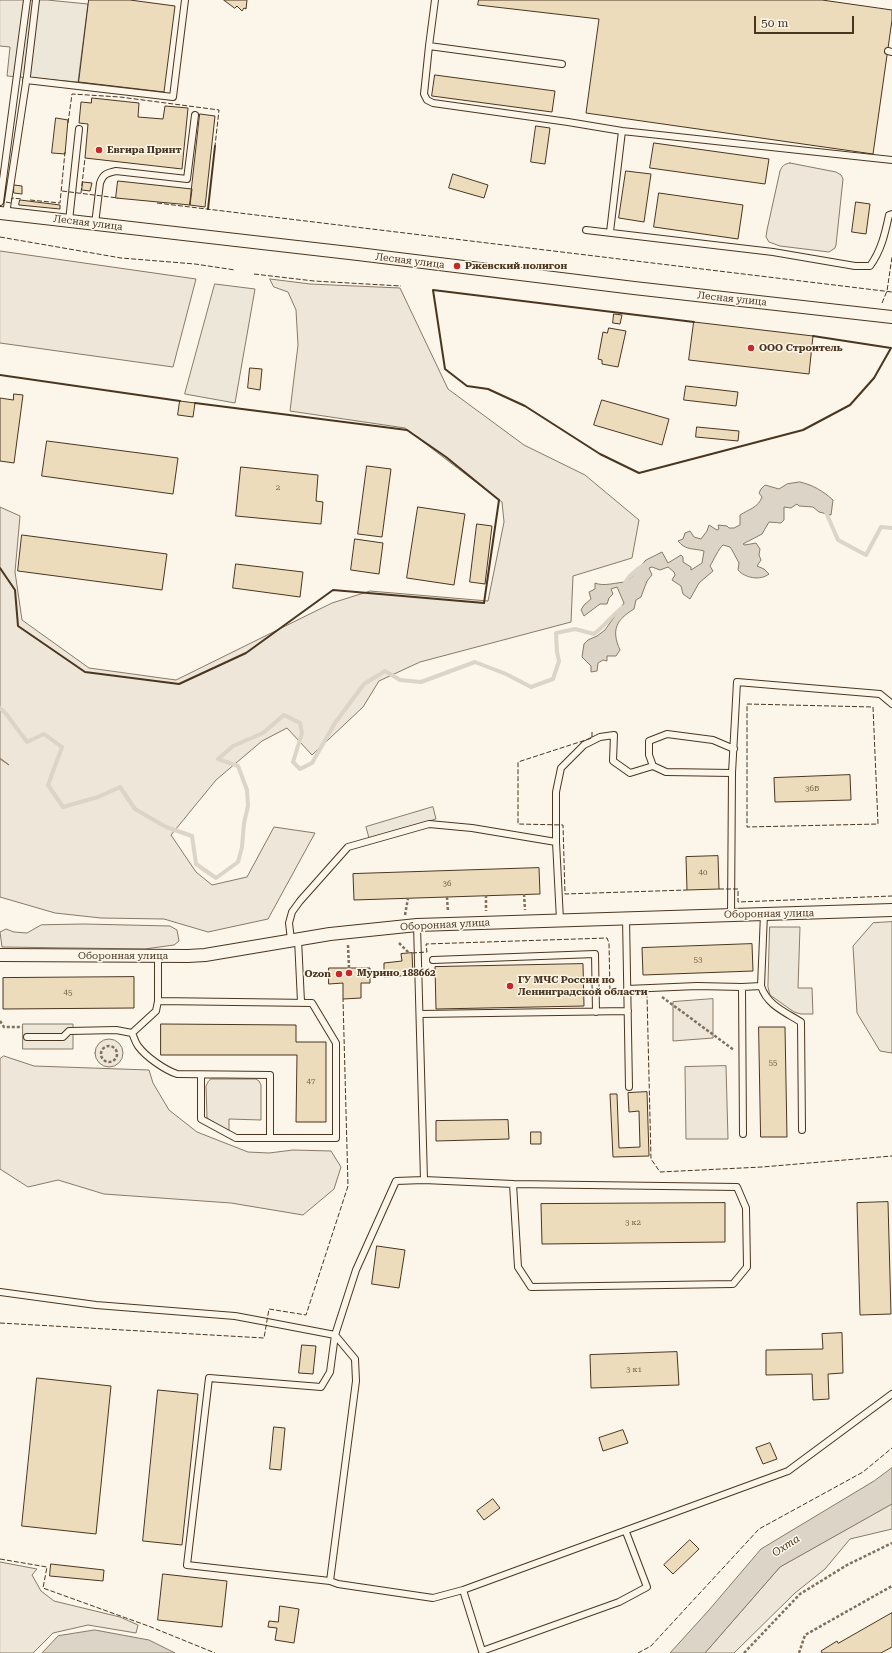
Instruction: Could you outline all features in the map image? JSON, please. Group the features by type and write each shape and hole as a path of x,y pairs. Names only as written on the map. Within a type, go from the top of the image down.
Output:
{"street":[{"name":"Лесная улица","path":"3,213 892,317"},
{"name":"Оборонная улица","path":"0,955 205,955 295,940 417,925 892,910"}],"lane":[{"path":"0,202 27,0"},
{"path":"3,213 26,80 36,0"},
{"path":"26,80 173,97 185,0"},
{"path":"435,0 424,94 430,102 622,131 892,160"},
{"path":"429,46 562,64"},
{"path":"95,224 100,183 102,177 108,172 116,171 187,179 195,115"},
{"path":"69,221 79,129"},
{"path":"610,232 622,131"},
{"path":"586,230 773,252 855,266 870,266 878,255 885,235 889,215 892,214"},
{"path":"731,915 732,773 737,682 880,694 892,704"},
{"path":"653,766 649,755 650,740 667,734 713,740 734,749"},
{"path":"560,920 556,842 556,792 561,768 584,745 600,737 614,735 614,761 622,768 630,772 653,766 666,772 732,773"},
{"path":"301,1002 295,940 290,923 292,912 348,847 428,824 472,828 556,842"},
{"path":"764,914 761,986 764,995 771,1003 801,1022 802,1130"},
{"path":"626,918 629,1086"},
{"path":"417,925 424,1180"},
{"path":"433,960 595,954 596,1012"},
{"path":"132,1033 156,1011 158,1001 158,956"},
{"path":"627,989 697,986 761,986"},
{"path":"742,987 743,1134"},
{"path":"158,1001 312,1003 336,1043 336,1138 236,1138 201,1119 201,1075"},
{"path":"420,1014 628,1011"},
{"path":"27,1037 63,1037 68,1031 116,1030 132,1033"},
{"path":"132,1033 138,1046 168,1071 177,1074 270,1075 270,1138"},
{"path":"513,1184 518,1267 531,1287 733,1284 747,1267 746,1208 737,1187 513,1184 424,1180 396,1182 356,1270 335,1335 330,1372 320,1386 209,1378 187,1565 330,1581 338,1584 434,1598 463,1590 626,1532 788,1471 892,1394"},
{"path":"0,1292 96,1305 235,1316 335,1335 355,1359 356,1381 330,1581"},
{"path":"463,1590 482,1651 619,1602 648,1587 626,1532"}],"path":[{"path":"404,919 408,898"},
{"path":"400,943 410,954"},
{"path":"348,946 349,968"},
{"path":"650,988 742,1056"},
{"path":"0,1021 4,1027 22,1027"},
{"path":"108,1045 112,1046 117,1053 114,1061 105,1061 100,1054 101,1050 108,1045"},
{"path":"744,1653 800,1594 847,1565 892,1543"},
{"path":"799,1653 805,1635 892,1586"}],"shaded area":[{"path":"0,0 47,0 88,4 78,82 7,76 10,47 0,46"},
{"path":"790,163 836,172 841,175 843,179 836,245 835,248 829,252 780,246 769,242 766,237 780,171 786,164"},
{"path":"0,251 196,279 173,367 0,343"},
{"path":"270,279 310,284 400,288 448,389 524,445 585,475 639,520 632,558 573,576 571,622 420,662 379,681 363,707 312,755 287,728 262,741 216,780 171,835 196,872 212,885 247,877 274,827 315,833 268,919 208,932 164,919 101,918 55,913 0,897 0,759 9,765 0,758 0,507 20,516 15,572 22,620 89,668 176,680 332,603 370,591 488,601 504,522 502,502 405,428 290,411 298,345 296,310 288,292 274,287"},
{"path":"215,284 255,289 235,403 185,394"},
{"path":"433,807 436,819 369,838 366,827"},
{"path":"892,922 892,1053 880,1051 857,1013 853,946 873,923"},
{"path":"84,924 170,926 177,930 179,941 174,945 145,949 2,947 0,932 6,929 14,932 27,933 41,925"},
{"path":"770,927 800,927 798,988 812,988 813,1014 801,1014 794,1012 770,995 768,987"},
{"path":"713,999 713,1038 673,1041 673,1002"},
{"path":"23,1024 73,1024 73,1049 23,1049"},
{"path":"109,1039 119,1043 123,1053 119,1063 109,1067 99,1063 95,1053 99,1043"},
{"path":"4,1056 34,1066 149,1070 153,1083 169,1110 197,1132 248,1152 269,1153 293,1150 331,1151 341,1167 334,1189 303,1215 231,1203 104,1194 58,1180 28,1187 0,1169 0,1059"},
{"path":"726,1066 728,1139 686,1139 685,1067"},
{"path":"211,1079 256,1079 259,1081 261,1085 261,1120 229,1119 229,1132 207,1118 206,1086"},
{"path":"892,1504 892,1529 850,1539 825,1569 795,1593 734,1653 705,1653 780,1567"},
{"path":"0,1562 37,1569 32,1575 41,1591 54,1601 120,1617 138,1625 136,1633 88,1625 53,1633 33,1653 0,1653"}],"water":[{"path":"800,482 818,489 833,500 831,515 819,512 813,507 799,506 797,504 791,508 784,507 784,520 781,523 769,522 762,534 743,544 756,543 760,549 759,555 761,560 757,566 764,569 769,574 753,578 741,573 738,570 739,563 732,550 730,547 723,545 710,566 713,571 699,583 690,599 683,594 681,586 672,580 675,575 674,572 668,567 660,570 652,567 649,568 652,575 647,581 641,597 636,600 634,609 623,617 617,626 616,637 620,650 616,656 607,656 607,661 603,660 598,663 597,671 591,672 591,666 582,657 584,644 605,630 624,603 617,587 611,589 613,594 609,598 607,604 600,604 584,616 581,610 591,599 589,592 595,589 595,583 606,584 627,582 646,560 662,552 668,563 681,555 683,557 683,562 691,567 691,570 702,563 704,551 687,548 681,544 678,541 683,539 685,533 690,531 694,537 701,539 707,531 709,525 717,530 719,529 718,525 734,528 740,525 740,515 758,504 762,497 759,493 765,485 779,489 787,484"},
{"name":"Охта","path":"892,1468 892,1504 780,1567 705,1653 670,1653 761,1549 874,1481"},
{"path":"95,1630 149,1640 175,1653 42,1653 58,1636"}],"building":[{"path":"89,0 130,0 175,6 164,92 79,82"},
{"path":"224,0 247,0 246,9 244,8 242,11 237,6 235,8"},
{"path":"479,0 822,0 892,10 892,20 873,154 586,113 599,19 478,5"},
{"path":"435,75 555,91 552,112 432,96"},
{"path":"92,98 139,103 138,117 163,119 165,106 188,108 182,169 85,158 88,124 79,123 81,102 91,103"},
{"path":"200,114 215,116 205,207 190,205"},
{"path":"56,118 68,120 65,154 52,153"},
{"path":"536,126 550,128 545,164 531,162"},
{"path":"654,143 769,159 765,184 650,168"},
{"path":"626,171 651,174 644,222 619,218"},
{"path":"453,174 488,185 484,198 449,188"},
{"path":"118,181 192,189 190,205 116,198"},
{"path":"83,182 92,183 90,191 82,190"},
{"path":"14,185 22,186 22,194 14,193"},
{"path":"659,193 743,205 738,239 654,227"},
{"path":"20,200 60,205 60,209 19,205"},
{"path":"856,202 870,204 866,234 852,232"},
{"path":"614,314 622,315 620,324 613,323"},
{"name":"ООО Строитель","path":"694,322 813,336 809,374 689,360"},
{"path":"609,328 626,331 618,367 602,364 602,360 598,359 603,332 607,333"},
{"path":"250,368 262,369 260,390 248,388"},
{"path":"686,386 738,392 736,406 684,400"},
{"path":"14,394 23,395 14,463 0,461 0,398 13,400"},
{"path":"602,400 669,419 662,445 594,425"},
{"path":"180,401 195,403 193,417 178,415"},
{"path":"697,427 739,431 738,441 696,437"},
{"path":"47,441 178,458 173,494 42,476"},
{"path":"367,466 391,469 382,537 358,534"},
{"path":"241,467 318,475 316,501 323,502 321,524 236,516"},
{"path":"418,507 465,514 454,585 407,578"},
{"path":"477,524 492,526 485,584 470,582"},
{"path":"22,535 167,554 162,590 18,571"},
{"path":"355,539 383,543 379,574 351,570"},
{"path":"236,564 303,572 300,597 233,588"},
{"path":"850,775 851,800 775,802 774,778"},
{"path":"718,856 719,889 687,890 686,857"},
{"path":"539,868 540,894 354,900 353,874"},
{"path":"752,944 753,971 643,975 642,948"},
{"path":"412,953 413,975 384,977 384,963 402,961 401,954"},
{"name":"ГУ МЧС России по Ленинградской области","path":"583,964 584,1006 436,1009 435,967"},
{"path":"329,968 370,968 370,983 361,983 361,998 343,999 343,983 329,984"},
{"path":"134,977 134,1008 3,1009 3,978"},
{"path":"161,1024 296,1025 296,1042 326,1042 326,1122 296,1122 297,1055 161,1055"},
{"path":"759,1027 785,1027 787,1137 761,1137"},
{"path":"647,1092 649,1156 613,1157 610,1094 617,1094 619,1148 640,1147 639,1111 629,1112 628,1093"},
{"path":"508,1120 509,1139 436,1141 436,1121"},
{"path":"531,1132 541,1132 541,1144 531,1144"},
{"path":"888,1202 891,1314 860,1315 857,1203"},
{"path":"725,1203 725,1242 542,1244 541,1204"},
{"path":"377,1246 405,1250 399,1288 372,1284"},
{"path":"842,1333 843,1373 828,1374 829,1399 813,1400 812,1374 766,1375 766,1350 823,1349 822,1334"},
{"path":"302,1345 316,1346 313,1374 299,1373"},
{"path":"677,1352 679,1385 591,1388 590,1355"},
{"path":"37,1378 111,1386 96,1534 22,1526"},
{"path":"158,1390 198,1394 182,1545 143,1541"},
{"path":"274,1427 285,1428 281,1470 270,1469"},
{"path":"623,1430 628,1443 603,1451 599,1438"},
{"path":"770,1443 777,1459 763,1464 756,1448"},
{"path":"493,1499 500,1508 484,1520 477,1511"},
{"path":"690,1540 699,1549 673,1574 664,1565"},
{"path":"51,1564 104,1570 103,1581 50,1576"},
{"path":"163,1574 227,1581 222,1627 158,1620"},
{"path":"280,1606 299,1609 294,1643 275,1640 277,1628 268,1627 269,1621 278,1622"},
{"path":"892,1613 892,1647 881,1653 822,1653 821,1651 837,1641 838,1643"}],"waterway":[{"path":"825,510 838,540 866,555 881,527 892,528"},
{"path":"624,587 631,574 644,565"},
{"path":"0,708 27,742 44,734 62,747 48,785 63,807 98,797 120,787 135,809 166,827 192,836 196,864 216,878 238,862 242,847 244,823 248,806 247,790 238,766 218,759 233,746 263,733 284,715 300,723 302,733 293,762 300,769 312,763 335,723 364,684 385,671 400,680 421,682 475,662 506,674 531,687 553,679 559,661 556,633 575,629 594,634 623,607"}],"fence":[{"path":"68,123 72,94 120,97 219,110 215,146"},
{"path":"30,200 60,203 65,152"},
{"path":"81,193 85,158"},
{"path":"62,191 118,198"},
{"path":"6,202 11,203 12,198 22,199"},
{"path":"157,203 892,292"},
{"path":"0,237 121,258 195,264 235,270"},
{"path":"882,303 887,291 892,257"},
{"path":"254,274 314,281 401,286"},
{"path":"747,704 873,707 878,824 747,827 747,704"},
{"path":"592,732 592,738 518,762 518,824 563,825 565,894 687,890"},
{"path":"719,889 738,889 738,902 892,896"},
{"path":"412,953 427,952 426,944 607,938 609,943 610,992 615,995 647,995 651,1159 660,1172 762,1167 892,1156"},
{"path":"0,1323 264,1338 269,1309 306,1315 348,1186 343,999"},
{"path":"638,1653 651,1646 759,1529 863,1472 892,1448"},
{"path":"0,1559 47,1567 43,1588 151,1627 215,1653"}],"wall":[{"path":"208,209 215,146"},
{"path":"694,322 433,290 445,369 467,386 488,389 525,406 600,454 639,473 803,430 850,405 874,378 891,348 813,336"},
{"path":"0,375 180,401"},
{"path":"0,568 15,590 18,626 85,672 179,684 246,653 333,590 484,603 499,500 446,457 407,430 195,403"}],"place":[{"name":"Евгира Принт","path":"99,150"},
{"name":"Ржевский полигон","path":"457,266"},
{"name":"ООО Строитель","path":"751,348"},
{"name":"Мурино 188662","path":"349,973"},
{"name":"Ozon","path":"339,974"},
{"name":"ГУ МЧС России по Ленинградской области","path":"510,986"}]}
